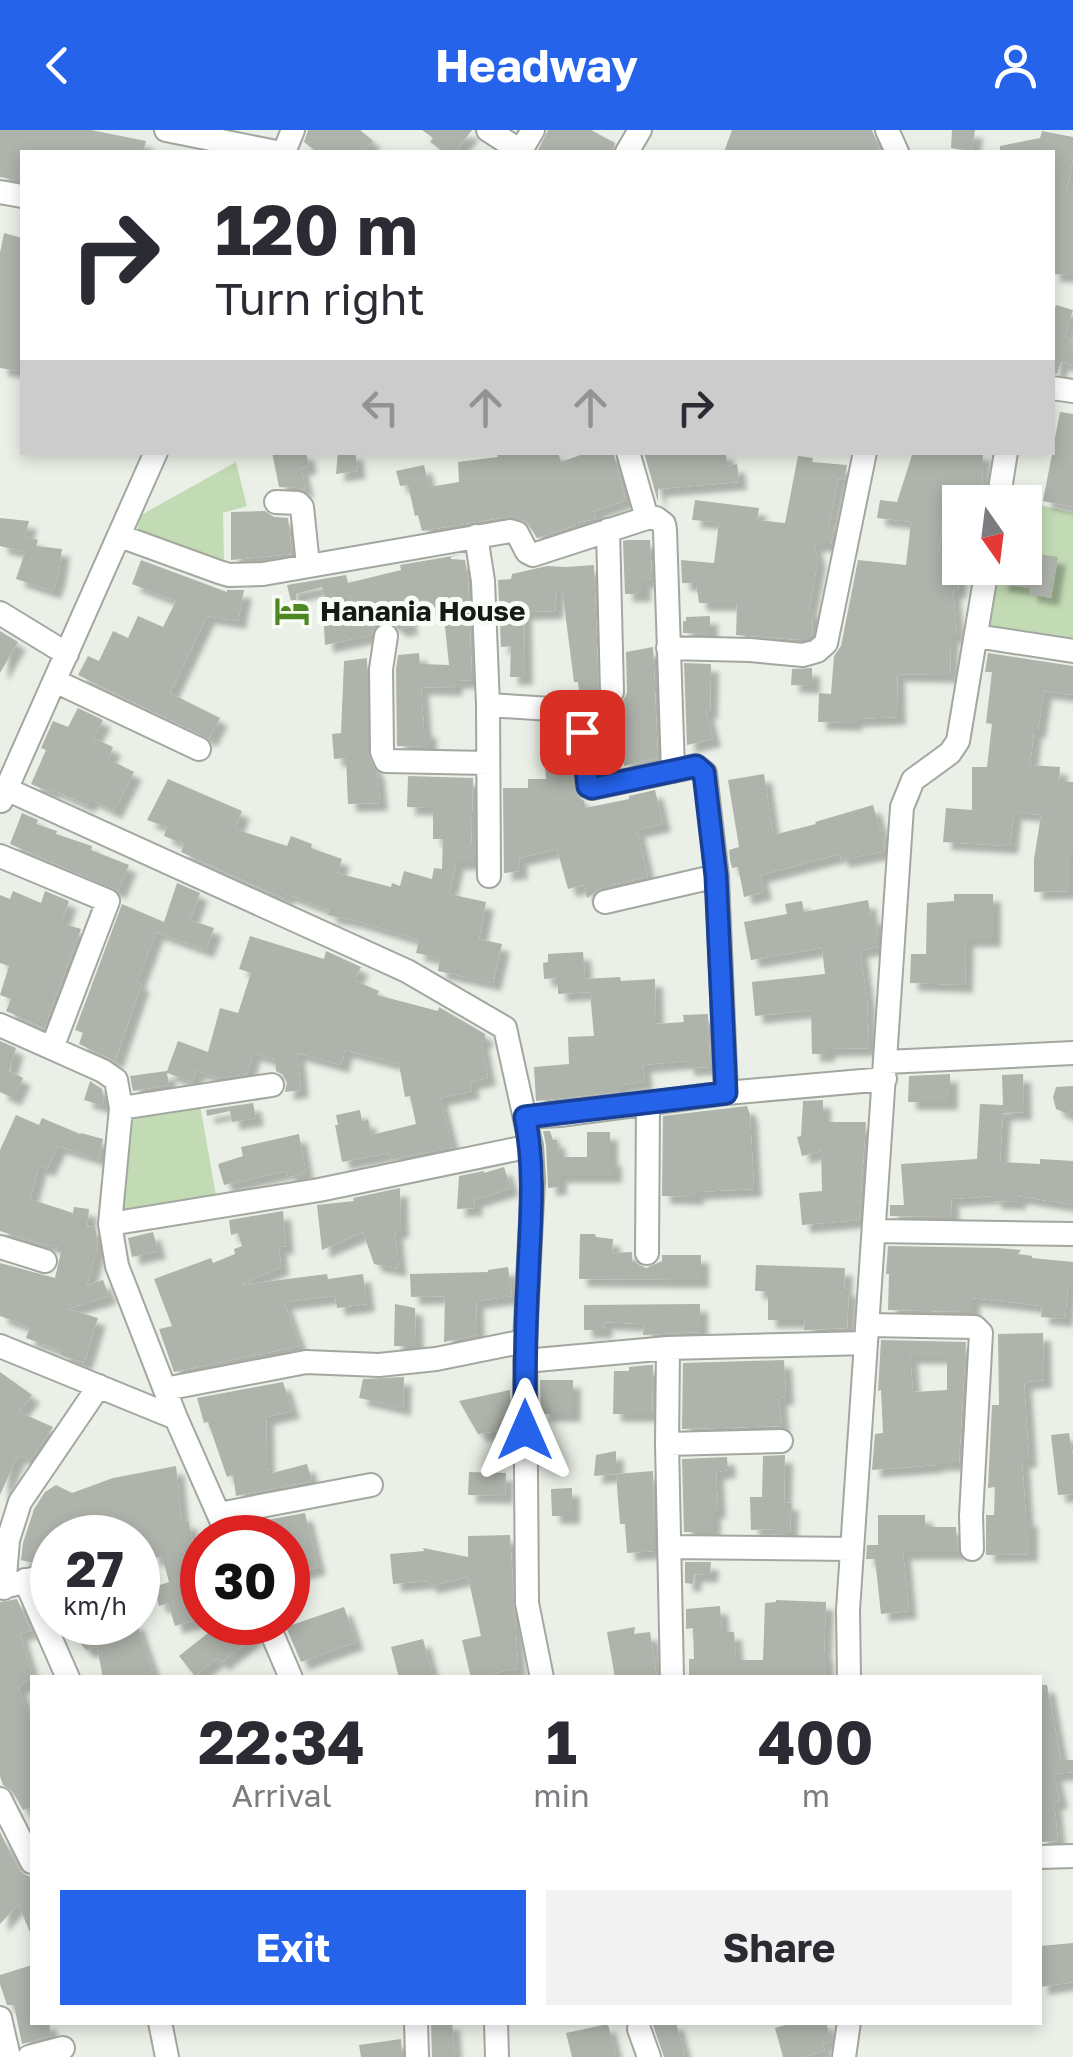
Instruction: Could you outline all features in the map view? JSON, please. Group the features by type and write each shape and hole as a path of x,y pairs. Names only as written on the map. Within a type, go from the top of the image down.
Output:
{"street":[{"path":"166,130 266,150"},
{"path":"488,130 516,148 524,145 533,130"},
{"path":"155,455 3,796 407,971 500,1023 508,1032 531,1146 533,1180 525,1351 527,1604 541,1675"},
{"path":"629,455 646,518"},
{"path":"668,648 803,655 822,648 865,455"},
{"path":"1001,485 1006,455"},
{"path":"276,502 298,503 302,508 308,566"},
{"path":"120,536 229,575 264,574 514,531 534,555 646,518 661,521 665,530 673,771"},
{"path":"608,530 612,692"},
{"path":"476,536 484,581 489,876"},
{"path":"849,1675 848,1610 902,806 913,780 950,753 958,741 984,585"},
{"path":"0,613 68,654"},
{"path":"386,636 380,682 382,752 386,761 488,764"},
{"path":"976,636 1073,651"},
{"path":"56,681 199,749"},
{"path":"488,705 550,709"},
{"path":"582,732 590,788 696,766 704,773 716,876 726,1093"},
{"path":"0,856 108,901 52,1048"},
{"path":"604,902 716,876"},
{"path":"0,1025 116,1080 121,1108 110,1224 117,1266 176,1418 219,1514 371,1485"},
{"path":"525,1117 885,1070 1073,1053"},
{"path":"121,1108 272,1084"},
{"path":"648,1103 648,1253"},
{"path":"110,1224 319,1190 531,1146"},
{"path":"874,1231 1073,1234"},
{"path":"0,1247 45,1261"},
{"path":"165,1389 306,1362 379,1365 525,1351 668,1348 975,1327 981,1333 972,1549"},
{"path":"0,1346 176,1418"},
{"path":"668,1348 672,1675"},
{"path":"66,1675 10,1586 8,1540 20,1502 99,1386"},
{"path":"667,1444 781,1442"},
{"path":"670,1547 852,1549"},
{"path":"277,1645 290,1675"},
{"path":"2,1808 30,1858"},
{"path":"1042,1857 1073,1856"},
{"path":"0,2018 9,2057"},
{"path":"161,2025 168,2057"},
{"path":"416,2025 417,2057"},
{"path":"496,2025 498,2057"},
{"path":"844,2057 849,2025"},
{"path":"639,2029 649,2057"},
{"path":"29,2057 63,2048"}],"green space":[{"path":"236,462 247,506 223,513 224,564 137,531 141,515"},
{"path":"1042,506 1073,513 1073,652 984,636 992,585 1042,585"},
{"path":"200,1105 217,1201 122,1215 127,1114"}],"building":[{"path":"0,130 91,130 146,141 144,150 20,150 17,180 0,177"},
{"path":"308,130 360,130 373,141 365,150 314,150 304,142"},
{"path":"422,130 472,130 457,150 441,150 430,142 433,138"},
{"path":"548,130 591,130 615,143 613,150 538,150"},
{"path":"732,130 872,130 880,150 725,150"},
{"path":"952,130 975,130 972,150 951,148"},
{"path":"1042,131 1073,137 1067,189 1073,189 1073,275 1055,274 1055,150 1000,150 1000,146 1040,138"},
{"path":"4,233 20,237 20,371 0,368 0,253"},
{"path":"1056,305 1073,310 1065,337 1070,339 1067,348 1073,350 1073,366 1061,362 1057,374 1055,374"},
{"path":"1060,412 1073,414 1073,507 1043,501 1052,455 1055,455"},
{"path":"273,455 307,455 309,466 301,468 306,491 279,487"},
{"path":"338,455 355,455 358,471 336,474"},
{"path":"559,455 561,462 581,455 614,455 626,500 594,511 596,519 537,538 527,522 513,516 422,531 408,485 400,486 396,471 424,465 429,487 459,482 458,462"},
{"path":"645,455 726,455 727,466 737,464 739,482 658,489 658,502"},
{"path":"912,455 983,455 982,485 942,485 942,585 958,585 958,591 953,590 957,635 951,635 950,675 897,674 898,717 854,719 854,723 818,722 819,693 831,694 834,656 841,646 858,560 906,565 911,522 877,518 880,500 897,502"},
{"path":"798,456 813,458 812,462 847,465 844,480 838,479 829,524 835,524 831,544 814,544 818,560 809,610 813,610 812,635 802,640 736,635 737,603 699,603 696,583 682,583 681,560 714,563 719,522 692,520 695,500 759,508 757,520 785,523"},
{"path":"265,511 274,517 288,518 292,554 231,560 231,512"},
{"path":"0,518 29,521 25,537 38,540 36,546 62,549 53,591 16,579 25,552 0,546"},
{"path":"650,540 652,579 643,580 643,594 625,594 623,541"},
{"path":"464,554 451,559 465,560 472,680 455,681 454,688 421,687 429,747 397,746 398,655 419,653 420,664 449,665 443,607 408,614 410,627 399,629 389,621 381,622 371,635 325,645 324,625 356,623 350,596 326,601 322,587 296,594 296,600 291,601 287,585 346,575 348,583 401,570 400,565"},
{"path":"1042,555 1058,557 1051,598 1029,594 1030,588 1008,585 1042,585"},
{"path":"141,560 227,592 244,590 238,621 207,616 170,693 220,718 209,739 78,675 88,656 99,661 113,631 128,638 138,616 163,627 176,601 132,584"},
{"path":"594,565 599,699 611,707 621,704 627,693 626,652 653,647 658,758 624,766 615,726 595,728 582,718 562,588 557,588 555,611 524,612 525,677 510,677 511,646 501,647 498,580 547,566"},
{"path":"710,616 710,634 683,633 686,617"},
{"path":"0,631 18,642 0,673"},
{"path":"988,653 1073,666 1073,695 1044,691 1030,765 1060,767 1059,781 1073,782 1070,891 1034,892 1041,815 1014,812 1010,846 943,842 946,808 972,810 972,767 987,767 992,724 986,723 992,672 985,672"},
{"path":"367,658 367,752 377,773 380,803 348,804 346,758 334,759 332,734 341,733 344,661"},
{"path":"684,663 711,664 710,711 706,711 713,739 687,745"},
{"path":"812,668 812,686 791,685 792,669"},
{"path":"78,708 103,720 93,738 113,747 108,759 134,772 114,811 90,799 87,805 31,784 53,721 68,727"},
{"path":"567,728 573,788 585,808 655,790 663,824 637,830 648,877 602,887 587,898 584,885 568,889 557,849 519,858 520,871 504,873 503,788 528,788 528,779 546,779 542,731"},
{"path":"764,774 773,835 873,805 881,832 885,831 884,851 841,860 840,854 760,875 764,892 744,897 738,867 732,868 730,860 729,850 739,847 728,780"},
{"path":"408,776 473,778 474,862 456,862 449,894 486,902 479,939 502,944 493,983 438,971 440,958 416,953 419,940 328,915 329,910 287,894 285,898 276,895 181,852 184,844 164,836 167,827 147,820 168,779 242,811 235,829 287,846 291,836 342,859 337,873 400,886 404,871 432,879 434,868 442,869 443,839 433,839 433,808 407,807"},
{"path":"22,813 38,820 36,824 57,831 56,834 92,846 91,850 129,865 118,891 10,844"},
{"path":"177,883 200,893 190,920 214,928 206,950 156,932 115,1061 79,1044 83,1033 75,1030 122,904 164,922"},
{"path":"13,891 41,903 45,891 69,901 61,923 81,929 44,1028 6,1011 11,999 0,995 9,966 0,963 0,895 10,899"},
{"path":"954,894 993,894 993,939 966,939 965,985 910,983 911,954 926,954 927,903 954,901"},
{"path":"868,900 878,937 878,947 860,950 869,1048 827,1049 827,1054 812,1054 811,1010 755,1016 752,982 825,974 822,948 751,960 744,922 787,914 785,904 802,901 804,912"},
{"path":"250,936 324,959 326,951 361,967 354,980 379,991 377,995 438,1011 439,1007 485,1034 485,1040 481,1040 488,1078 470,1082 472,1091 440,1098 452,1147 391,1160 389,1153 342,1162 336,1115 360,1110 362,1121 368,1120 371,1135 416,1124 410,1096 405,1097 399,1064 345,1050 341,1065 297,1053 301,1090 285,1092 287,1082 276,1071 275,1060 253,1053 247,1074 220,1078 197,1071 192,1082 167,1073 169,1085 133,1091 130,1076 167,1071 178,1041 208,1052 220,1008 238,1013 251,973 239,969"},
{"path":"583,952 585,979 655,979 656,1024 684,1022 683,1015 708,1014 710,1067 686,1068 686,1061 643,1065 645,1082 620,1085 620,1092 536,1101 534,1067 569,1064 568,1037 594,1036 590,992 558,994 558,978 544,979 543,963 548,962 548,954"},
{"path":"0,1041 16,1048 9,1071 23,1078 13,1098 0,1092"},
{"path":"950,1074 950,1102 908,1102 909,1076"},
{"path":"1023,1074 1024,1112 1003,1113 1000,1162 1073,1161 1073,1205 1018,1196 1018,1202 993,1201 993,1196 951,1199 952,1217 890,1216 890,1205 904,1205 901,1164 977,1159 980,1104 1003,1105 1002,1075"},
{"path":"90,1081 102,1089 104,1106 84,1100"},
{"path":"1073,1086 1073,1108 1068,1114 1056,1109 1056,1087"},
{"path":"823,1100 823,1122 866,1122 859,1220 802,1225 799,1193 822,1191 821,1151 802,1156 797,1137 801,1136 803,1101"},
{"path":"253,1103 256,1118 232,1122 230,1111 207,1116 206,1110"},
{"path":"747,1106 754,1189 696,1192 696,1197 662,1196 663,1116"},
{"path":"16,1115 39,1125 42,1118 103,1139 99,1159 58,1146 47,1169 39,1166 30,1199 73,1213 74,1207 89,1209 87,1227 95,1226 98,1246 87,1285 103,1280 109,1296 68,1309 98,1318 84,1363 26,1338 30,1327 0,1316 0,1263 55,1278 61,1252 56,1251 57,1246 0,1231 0,1150"},
{"path":"543,1131 550,1131 553,1140 557,1140 559,1157 587,1157 587,1132 610,1132 614,1175 559,1175 559,1187 548,1188"},
{"path":"299,1134 306,1173 288,1177 287,1171 224,1185 218,1164 243,1156 241,1147"},
{"path":"504,1167 511,1188 474,1200 475,1208 457,1209 459,1176"},
{"path":"400,1188 401,1230 395,1231 399,1269 374,1264 363,1232 322,1250 317,1205 354,1201 353,1198"},
{"path":"283,1211 286,1246 279,1247 281,1267 240,1285 327,1274 328,1279 363,1274 367,1304 337,1308 335,1296 284,1302 300,1346 174,1372 159,1329 172,1326 154,1279 211,1258 213,1263 235,1254 234,1249 242,1246 238,1233 231,1235 229,1220"},
{"path":"153,1232 158,1251 132,1257 128,1238"},
{"path":"580,1234 613,1239 612,1253 632,1252 632,1261 646,1268 662,1261 662,1255 701,1255 701,1280 579,1279"},
{"path":"888,1246 1021,1250 1018,1254 1032,1258 1073,1262 1073,1286 1068,1286 1065,1319 1041,1317 1042,1306 972,1298 972,1312 888,1310"},
{"path":"756,1265 845,1268 844,1288 849,1289 847,1328 804,1330 805,1320 768,1320 768,1291 755,1291"},
{"path":"508,1267 512,1296 476,1301 477,1335 444,1342 445,1296 411,1297 410,1274 488,1272"},
{"path":"395,1304 415,1308 416,1346 394,1346"},
{"path":"700,1304 700,1332 643,1335 644,1324 604,1322 605,1330 584,1330 584,1305"},
{"path":"1043,1333 1044,1380 1024,1382 1029,1460 1022,1460 1030,1554 986,1555 986,1515 994,1515 995,1487 988,1488 992,1405 999,1405 998,1334"},
{"path":"881,1340 966,1342 959,1463 872,1470 875,1434 883,1433 881,1390 878,1391","holes":["910,1356 947,1356 947,1390 913,1392"]},
{"path":"784,1360 786,1397 779,1398 782,1426 682,1429 683,1363"},
{"path":"653,1365 652,1414 613,1414 614,1371"},
{"path":"0,1372 32,1395 19,1412 53,1427 30,1460 18,1455 0,1495"},
{"path":"404,1377 403,1408 359,1398 363,1379"},
{"path":"540,1380 573,1380 573,1414 541,1414"},
{"path":"283,1382 292,1411 266,1417 267,1470 272,1469 272,1473 307,1464 312,1481 236,1496 233,1475 227,1477 197,1398"},
{"path":"510,1390 511,1429 478,1434 459,1401"},
{"path":"1069,1433 1073,1494 1058,1495 1051,1435"},
{"path":"616,1451 616,1474 594,1476 596,1455"},
{"path":"785,1455 784,1502 791,1503 790,1533 751,1530 750,1497 762,1497 763,1456"},
{"path":"727,1457 728,1470 716,1472 718,1510 713,1511 713,1532 684,1532 682,1459"},
{"path":"176,1466 181,1515 180,1625 175,1626 168,1603 160,1606 160,1585 169,1582 160,1557 160,1515 32,1515 45,1492 56,1485 72,1493 113,1478"},
{"path":"653,1471 654,1551 627,1553 616,1474"},
{"path":"469,1472 506,1473 505,1496 468,1495"},
{"path":"572,1488 572,1516 552,1516 551,1489"},
{"path":"878,1515 925,1515 925,1527 956,1527 958,1552 903,1552 909,1611 881,1614 875,1559 866,1559 867,1545 878,1545"},
{"path":"30,1521 30,1562 21,1560"},
{"path":"310,1534 318,1567 310,1569"},
{"path":"510,1535 518,1668 470,1675 462,1640 481,1636 468,1577 429,1586 428,1581 393,1584 390,1554 424,1551 423,1548 468,1557 468,1536"},
{"path":"685,1562 711,1562 710,1575 694,1574 693,1584 685,1583"},
{"path":"17,1599 30,1629 20,1633 32,1675 18,1687 30,1720 30,1808 23,1810 0,1776 0,1602"},
{"path":"826,1602 826,1675 689,1675 689,1659 694,1659 693,1628 686,1629 686,1609 720,1606 722,1632 734,1632 736,1660 763,1660 765,1603"},
{"path":"344,1607 356,1642 301,1662 294,1645 310,1645 310,1619"},
{"path":"635,1627 634,1634 650,1632 657,1675 614,1675 607,1632"},
{"path":"423,1639 432,1675 398,1675 391,1647"},
{"path":"82,1645 144,1645 153,1671 142,1675 102,1675 97,1647 86,1650"},
{"path":"193,1645 244,1645 221,1663 217,1658 194,1675 179,1656"},
{"path":"1042,1685 1047,1685 1061,1760 1073,1760 1073,1772 1054,1774 1060,1801 1054,1802 1058,1841 1042,1842"},
{"path":"0,1832 19,1870 30,1876 30,1932 18,1904 0,1924"},
{"path":"1073,1943 1073,1982 1042,1987 1042,1946"},
{"path":"30,1966 30,2025 49,2025 51,2036 22,2044 14,2005 7,2005 0,1975"},
{"path":"431,2025 452,2025 455,2057 432,2057"},
{"path":"608,2025 616,2057 572,2057 566,2033"},
{"path":"653,2025 677,2025 685,2057 664,2057"},
{"path":"827,2025 831,2041 822,2044 825,2051 783,2057 775,2028"},
{"path":"401,2039 402,2057 361,2057 359,2045"}],"place":[{"name":"Hanania House","path":"292,611"}],"route":[{"path":"525,1430 533,1180 525,1117 726,1093 716,876 706,778 696,766 592,788 588,786 582,732"}]}
